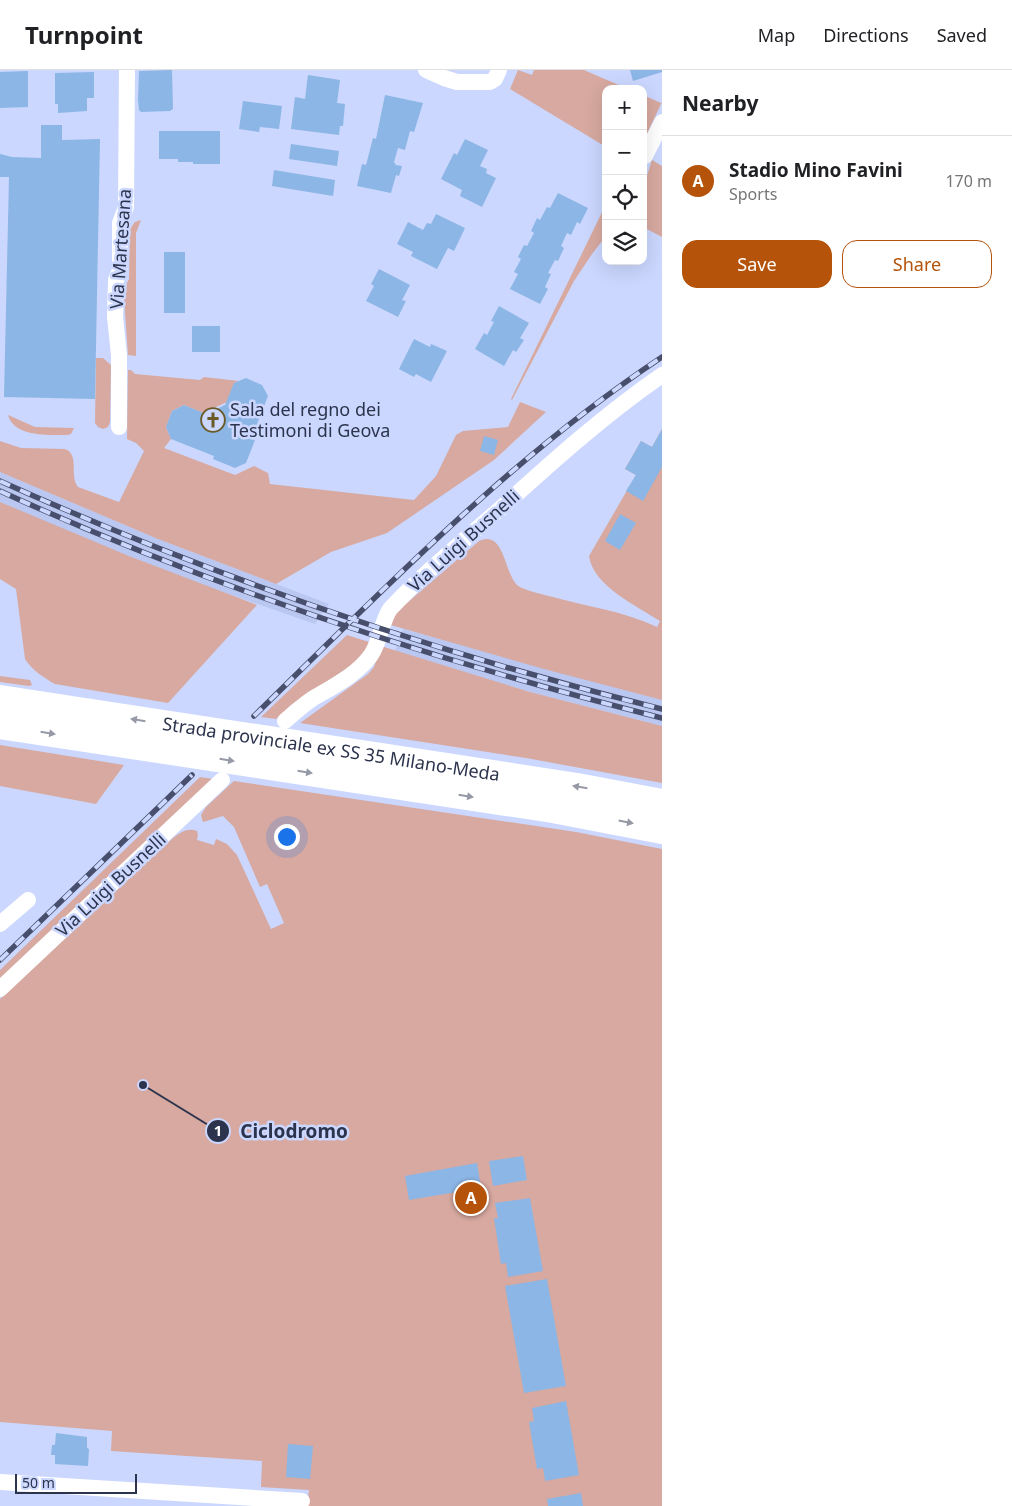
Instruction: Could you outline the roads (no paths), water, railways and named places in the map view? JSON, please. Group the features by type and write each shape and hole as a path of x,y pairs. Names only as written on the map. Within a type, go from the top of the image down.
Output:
{"highway":[{"name":"Strada provinciale ex SS 35 Milano-Meda","path":"0,699 221,733 283,731 662,803"},
{"name":"Strada provinciale ex SS 35 Milano-Meda","path":"0,725 594,816 662,830"}],"street":[{"name":"Via Martesana","path":"119,427 119,355 115,317 116,280 120,270 120,223 126,207 127,70"},
{"path":"426,70 457,82 490,82 496,79 499,70"},
{"path":"647,152 662,122"},
{"name":"Via Luigi Busnelli","path":"283,731 299,709 350,676 363,665 374,650 390,609 583,435 662,375"},
{"name":"Via Luigi Busnelli","path":"0,989 222,780"},
{"path":"0,924 28,900"},
{"path":"0,1482 302,1501"}],"railway":[{"path":"254,716 400,573 500,481 606,396 662,357"},
{"path":"0,481 161,549 243,581 326,610 409,638 493,663 662,709"},
{"path":"0,491 161,559 326,620 493,672 662,718"},
{"path":"0,960 192,775"}],"place":[{"name":"Sala del regno dei Testimoni di Geova","path":"213,420"},
{"name":"Ciclodromo","path":"143,1085"},
{"name":"Stadio Mino Favini","path":"471,1198"}]}
